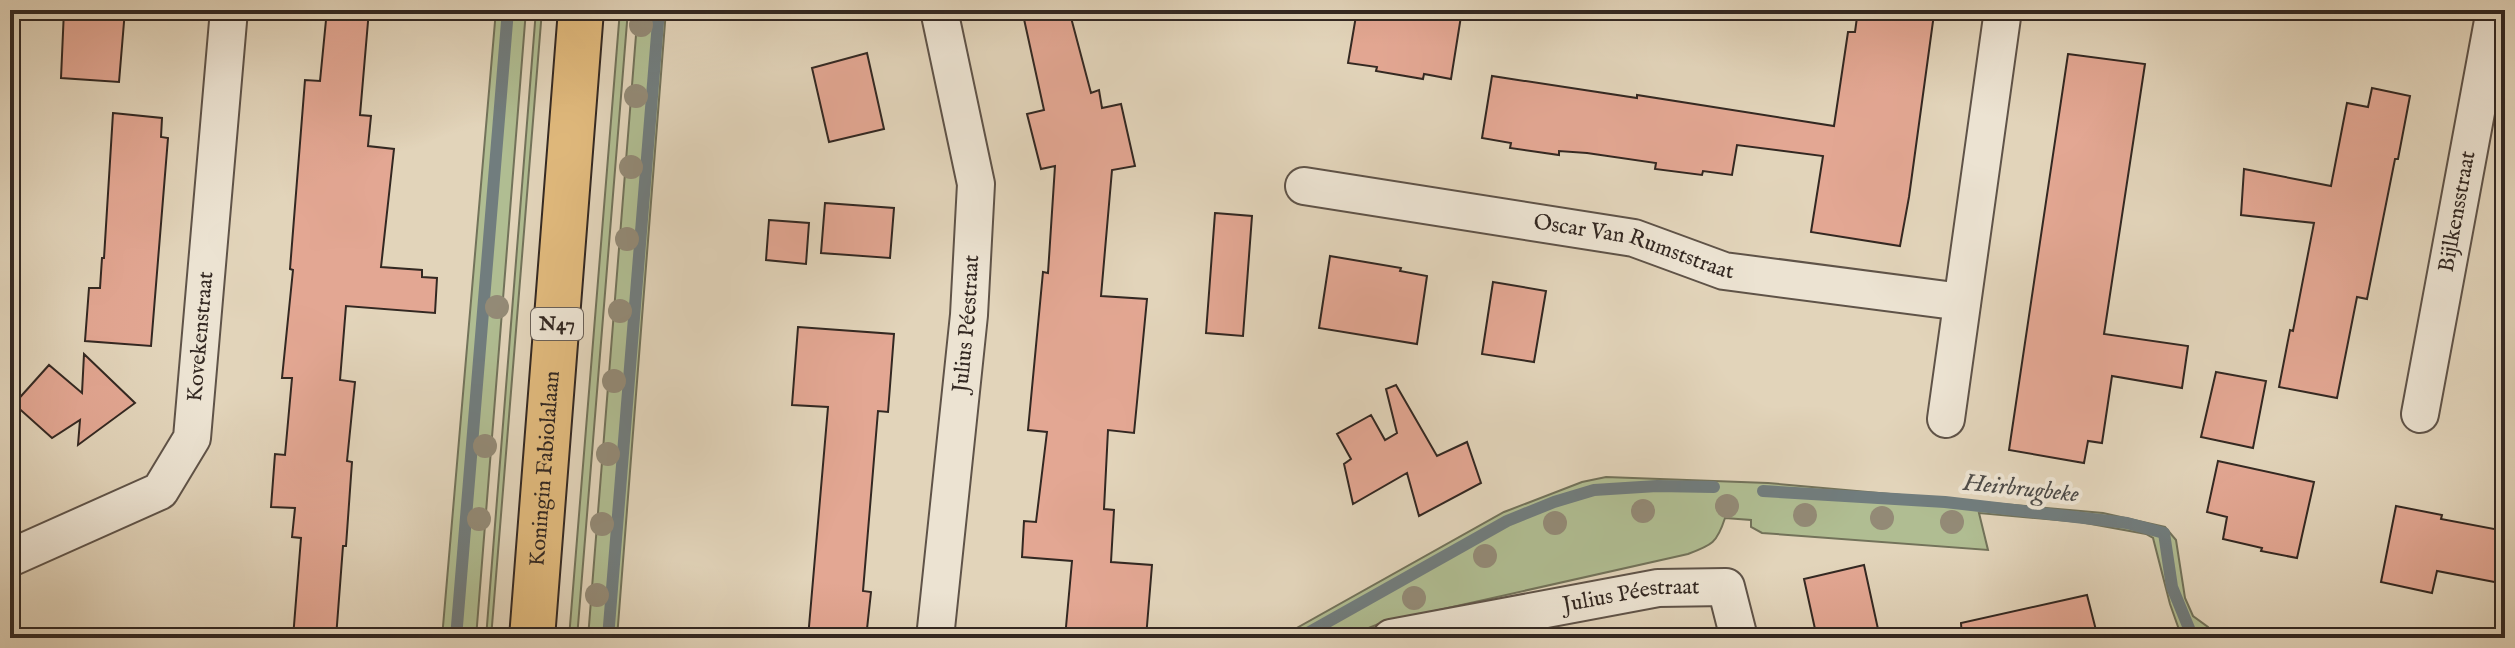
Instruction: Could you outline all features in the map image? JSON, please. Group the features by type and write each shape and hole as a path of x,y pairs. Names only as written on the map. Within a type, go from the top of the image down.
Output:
{"main road":[{"name":"Koningin Fabiolalaan","path":"532,638 581,10"}],"street":[{"name":"Kovekenstraat","path":"10,558 160,491 192,438 229,10"},
{"name":"Julius Péestraat","path":"935,638 969,315 976,184 939,10"},
{"path":"1946,419 2003,10"},
{"name":"Bijlkensstraat","path":"2420,414 2495,10"},
{"name":"Oscar Van Rumststraat","path":"1304,186 1634,238 1724,271 1962,302"},
{"name":"Julius Péestraat","path":"1391,638 1658,588 1726,587 1739,638"}],"green space":[{"path":"496,10 526,10 476,638 442,638"},
{"path":"536,10 542,10 491,638 486,638"},
{"path":"620,10 628,10 577,638 569,638"},
{"path":"638,10 666,10 617,638 588,638"},
{"path":"1606,477 1768,483 2103,513 2165,527 2176,540 2185,598 2193,616 2208,627 2216,638 2182,638 2153,538 2146,534 2080,522 1979,513 1988,550 1762,533 1751,527 1751,520 1725,518 1712,542 1688,554 1381,623 1344,638 1279,638 1504,512 1582,482"}],"building":[{"path":"64,10 125,10 119,82 61,78"},
{"path":"327,10 369,10 360,115 371,116 368,146 394,149 381,267 422,270 422,277 437,278 435,313 346,306 340,380 355,382 347,461 352,462 346,546 343,546 336,638 293,638 301,538 292,537 295,508 271,507 275,454 285,455 292,378 282,378 293,270 290,269 305,80 320,81"},
{"path":"1022,10 1069,10 1091,93 1099,90 1102,108 1121,104 1135,166 1112,170 1101,296 1147,299 1134,433 1108,430 1104,509 1114,510 1111,562 1152,565 1146,638 1065,638 1072,561 1022,557 1024,521 1036,522 1047,432 1028,430 1043,272 1048,273 1055,166 1041,169 1027,114 1044,110"},
{"path":"1357,10 1462,10 1451,79 1424,74 1423,79 1348,63"},
{"path":"1858,10 1908,10 1934,14 1900,246 1811,232 1823,156 1737,145 1732,175 1703,171 1702,175 1655,169 1656,163 1587,153 1559,151 1559,155 1510,148 1511,143 1482,138 1492,76 1834,126 1848,32 1855,32"},
{"path":"867,53 884,129 829,142 812,68"},
{"path":"2068,54 2145,64 2104,334 2188,346 2182,388 2112,376 2102,443 2088,441 2084,463 2009,450"},
{"path":"2372,88 2410,96 2367,299 2357,297 2337,398 2279,387 2314,223 2241,215 2244,169 2331,186 2347,103 2368,107"},
{"path":"113,113 162,118 161,137 168,138 151,346 85,341 89,288 100,288 104,258"},
{"path":"825,203 894,208 890,258 821,253"},
{"path":"1215,213 1252,216 1243,336 1206,333"},
{"path":"769,220 809,223 806,264 766,260"},
{"path":"1330,256 1401,268 1400,271 1427,276 1417,344 1319,328"},
{"path":"1493,282 1546,291 1534,362 1482,354"},
{"path":"798,327 894,334 888,412 878,411 863,591 871,592 866,638 808,638 828,407 792,405"},
{"path":"84,354 135,403 78,445 80,420 52,438 14,404 49,365 82,393"},
{"path":"2216,372 2266,381 2253,448 2201,437"},
{"path":"1396,385 1437,456 1467,442 1481,483 1419,516 1407,473 1353,504 1344,464 1351,459 1337,434 1371,415 1385,440 1397,433 1386,389"},
{"path":"2218,461 2314,482 2297,558 2223,539 2227,517 2207,512"},
{"path":"2396,506 2442,515 2441,519 2505,531 2505,584 2437,571 2432,593 2381,582"},
{"path":"1864,565 1878,629 1835,638 1817,638 1804,579"},
{"path":"2087,595 2098,638 1962,638 1961,623"}],"waterway":[{"path":"456,638 508,10"},
{"path":"608,638 659,10"},
{"name":"Heirbrugbeke","path":"1299,638 1507,521 1554,502 1594,490 1657,486 1714,487"},
{"name":"Heirbrugbeke","path":"1763,491 1945,502 2127,523 2164,533 2172,587 2193,638"}]}
